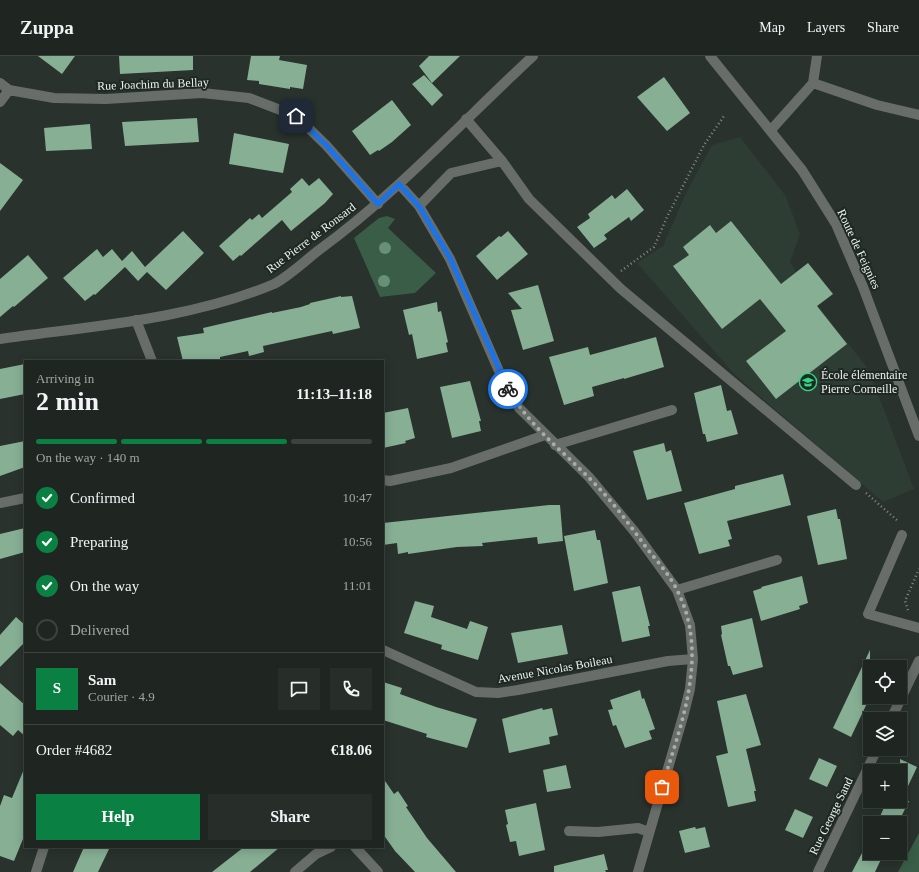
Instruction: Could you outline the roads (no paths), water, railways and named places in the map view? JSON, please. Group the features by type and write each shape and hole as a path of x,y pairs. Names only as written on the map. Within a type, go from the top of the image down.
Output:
{"street":[{"name":"Rue Pierre de Ronsard","path":"0,338 136,320 213,304 275,283 345,232 378,204 533,56"},
{"name":"Route de Feignies","path":"710,56 802,170 836,224 863,287 919,436"},
{"path":"771,130 813,83 817,56"},
{"name":"Rue Joachim du Bellay","path":"0,83 9,90 61,98 106,100 202,94 249,98 296,116 326,145 378,204"},
{"path":"813,83 877,105 919,115"},
{"path":"0,102 9,90"},
{"path":"466,119 502,161 529,199 612,279 856,485"},
{"path":"419,206 451,173 502,161"},
{"path":"399,184 419,206 450,258 502,378 519,408 589,477 634,530 677,590 690,625 693,659 690,689 638,872"},
{"path":"136,320 152,360"},
{"path":"555,445 672,410"},
{"path":"384,480 390,481 451,468 545,435"},
{"path":"0,503 24,498"},
{"path":"902,535 868,614 919,628"},
{"path":"677,590 777,560"},
{"name":"Avenue Nicolas Boileau","path":"384,650 476,692 498,693 668,661 693,659"},
{"path":"894,712 919,661"},
{"name":"Rue George Sand","path":"818,872 874,756"},
{"path":"569,832 598,832 638,828 649,832"},
{"path":"36,872 44,848"},
{"path":"295,872 316,854 329,848"},
{"path":"356,848 378,872"}],"place":[{"name":"École élémentaire Pierre Corneille","path":"808,382"}]}
